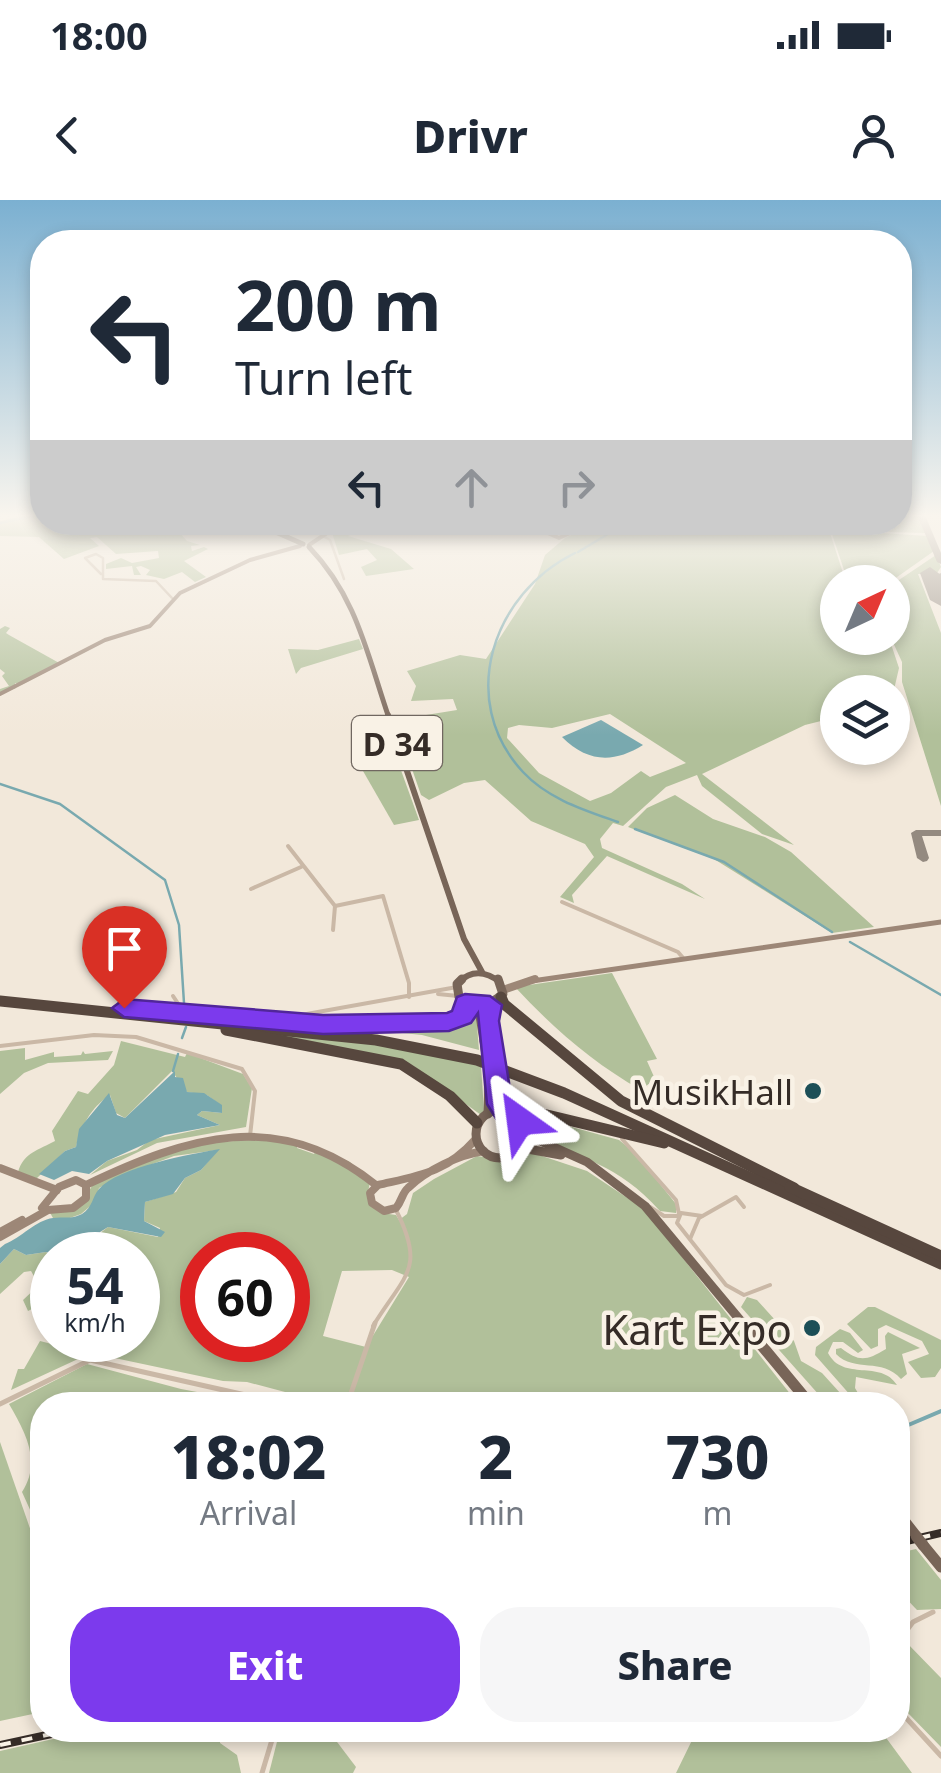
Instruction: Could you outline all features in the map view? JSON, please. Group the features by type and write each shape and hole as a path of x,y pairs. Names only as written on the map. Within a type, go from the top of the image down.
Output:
{"highway":[{"path":"502,993 504,1004 621,1101 826,1208"},
{"path":"0,998 323,1024 454,1021 465,1013 463,998"},
{"path":"0,998 376,1040 477,1060 564,1092 826,1208"},
{"path":"139,1010 377,1034 477,1054 602,1102 941,1264"},
{"path":"121,1014 388,1060 425,1076 469,1111 477,1123"},
{"path":"525,1130 532,1115 551,1116 668,1145 941,1254"}],"main road":[{"name":"D 34","path":"344,588 464,939 482,972"},
{"name":"D 34","path":"464,939 468,974"},
{"path":"463,998 468,974 482,972 498,978 502,993 490,1005 488,1042"},
{"path":"463,998 490,1005"},
{"path":"463,998 480,1016 493,1078 506,1113 525,1130 596,1168 645,1206 800,1392"},
{"path":"488,1114 493,1078"},
{"path":"506,1113 488,1114 477,1123 475,1140 484,1152 504,1156 522,1148 556,1154 596,1168"},
{"path":"522,1148 525,1130"},
{"path":"910,1528 941,1567"}],"street":[{"path":"163,588 172,598"},
{"path":"0,694 35,681 106,640 146,628 163,616 172,598 191,588"},
{"path":"288,846 335,906 333,930"},
{"path":"251,890 303,867"},
{"path":"335,906 383,896 410,997"},
{"path":"562,902 678,952 684,959"},
{"path":"498,978 530,980 941,922"},
{"path":"502,993 530,980"},
{"path":"409,983 422,995"},
{"path":"173,996 174,1002 186,1006 289,1016 422,995 463,998"},
{"path":"0,1046 94,1035 136,1036 242,1069 250,1075 256,1090 250,1137"},
{"path":"551,1116 629,1143 679,1205 677,1223 735,1292 748,1295 770,1285"},
{"path":"0,1235 47,1205 72,1180 86,1185 130,1162 177,1145 250,1137 326,1148 348,1158 376,1184"},
{"path":"401,1188 467,1149 475,1140"},
{"path":"401,1188 470,1154 484,1152"},
{"path":"0,1168 55,1194 59,1207"},
{"path":"376,1184 390,1181 401,1188"},
{"path":"376,1184 370,1196 374,1206 384,1211 395,1209 402,1202 401,1188"},
{"path":"0,1235 59,1207 80,1204 87,1194 86,1185"},
{"path":"645,1206 664,1216 694,1218 736,1197 744,1206"},
{"path":"351,1392 372,1328 412,1264 411,1236 395,1209"},
{"path":"690,1239 694,1218"},
{"path":"683,1229 691,1229"},
{"path":"0,1404 90,1360 232,1392"},
{"path":"910,1626 933,1612"},
{"path":"910,1722 941,1756"},
{"path":"262,1773 271,1742"}],"green space":[{"path":"532,588 820,588 820,655 895,655 899,668 897,675 820,675 820,721 702,774 794,845 762,834 702,786 697,775 666,787 623,826 613,823 600,839 602,848 682,884 705,899 607,856 572,895 574,903 560,897 594,857 585,844 531,821 485,780 464,783 429,800 421,795 395,720 457,710 453,699 411,701 416,686 407,671 460,655 486,659","holes":["610,714 686,763 650,777 641,771 611,793 590,801 539,773 507,738 508,728 552,728"]},
{"path":"910,588 924,588 941,633 941,806 910,707 910,675 902,675 899,655 910,655"},
{"path":"10,628 6,633 61,664 21,685 15,683 16,688 0,694 0,689 9,686 0,669 0,629"},
{"path":"359,639 363,649 301,668 296,674 288,649 318,650"},
{"path":"398,762 419,820 394,825 363,771"},
{"path":"675,795 713,819 765,837 791,852 874,927 832,933 714,859 628,827 647,808"},
{"path":"612,973 657,1059 647,1061 655,1079 641,1090 574,1043 515,987"},
{"path":"469,1006 476,1014 479,1050 422,1035 334,1026 454,1023"},
{"path":"236,1029 378,1044 481,1066 484,1111 481,1115 412,1065"},
{"path":"121,1041 185,1057 187,1053 243,1074 252,1088 246,1127 157,1143 90,1175 107,1161 137,1150 150,1140 220,1125 197,1115 202,1111 222,1113 222,1106 207,1095 187,1092 172,1071 125,1118 116,1113 110,1095 103,1100 87,1118 76,1147 65,1151 36,1179 18,1172 28,1156 55,1141 52,1131 78,1091 88,1094 114,1065"},
{"path":"25,1048 25,1060 54,1052 54,1057 81,1055 83,1051 113,1051 108,1060 48,1063 24,1073 0,1094 0,1051"},
{"path":"539,1118 619,1140 634,1152 676,1204 676,1213 660,1211 629,1182 531,1132 532,1121"},
{"path":"263,1139 297,1144 297,1148 314,1154 317,1148 350,1162 370,1182 368,1192 382,1213 396,1215 399,1220 407,1214 413,1193 434,1179 477,1156 506,1160 527,1151 587,1171 644,1209 789,1392 285,1392 133,1362 160,1362 160,1228 144,1221 145,1202 176,1192 185,1178 201,1170 218,1150 174,1156 123,1175 99,1188 94,1203 81,1214 53,1218 49,1211 75,1204 93,1184 191,1144","holes":["392,1270 409,1277 366,1347 323,1336 342,1271"]},
{"path":"108,1227 133,1232 102,1232"},
{"path":"14,1249 30,1254 30,1271 0,1294 0,1264"},
{"path":"30,1293 30,1310 28,1311 23,1300"},
{"path":"747,1297 757,1300 794,1341 801,1361 822,1373 839,1392 816,1392 741,1307"},
{"path":"868,1307 941,1340 941,1368 935,1377 921,1378 908,1362 929,1354 922,1341 886,1325 878,1329 878,1346 871,1349 847,1324"},
{"path":"840,1329 850,1333 863,1350 858,1353 843,1342 833,1342 828,1353 835,1362 843,1367 882,1373 897,1385 856,1377 857,1392 848,1392 815,1355 816,1347"},
{"path":"888,1332 920,1348 902,1354 907,1374 901,1379 886,1368 852,1363 836,1354 836,1349 841,1348 858,1358 873,1356 886,1349"},
{"path":"30,1358 30,1362 72,1362 11,1390 18,1369 24,1369"},
{"path":"87,1364 197,1392 32,1392"},
{"path":"30,1393 30,1452 21,1425 9,1404"},
{"path":"0,1442 30,1528 30,1715 0,1721"},
{"path":"30,1473 30,1510 22,1492"},
{"path":"916,1549 941,1580 941,1609 917,1610 910,1603 910,1550"},
{"path":"910,1646 941,1678 941,1747 910,1715"},
{"path":"40,1742 220,1742 237,1755 241,1773 0,1773 0,1751"},
{"path":"277,1742 337,1742 356,1767 353,1773 269,1773"},
{"path":"691,1742 889,1742 912,1773 676,1773"}],"water":[{"path":"601,720 643,745 622,755 601,757 582,752 562,737"},
{"path":"175,1071 175,1077 183,1078 187,1092 204,1093 222,1105 222,1113 202,1111 197,1115 220,1125 165,1135 107,1161 89,1174 72,1171 54,1180 39,1174 65,1151 76,1147 79,1129 109,1093 117,1115 125,1118"},
{"path":"220,1149 201,1170 185,1178 173,1194 145,1202 144,1221 165,1232 161,1237 160,1232 108,1227 100,1232 30,1232 30,1254 14,1249 0,1264 0,1248 5,1244 47,1219 82,1214 108,1181"}],"waterway":[{"path":"529,588 505,621 493,650 488,682 491,713 503,744 533,781 567,803 618,822"},
{"path":"0,784 60,804 165,880 179,925 184,1003"},
{"path":"635,829 724,862 832,932"},
{"path":"850,942 941,995"},
{"path":"182,1038 186,1027"},
{"path":"173,1071 178,1054"},
{"path":"910,1424 941,1411"}],"taxiway":[{"path":"923,858 916,833 941,833"}],"runway":[{"path":"936,588 941,600"}],"railway":[{"path":"910,1540 941,1533"},
{"path":"0,1745 30,1739"}],"place":[{"name":"MusikHall","path":"813,1091"},
{"name":"Kart Expo","path":"812,1328"}],"route":[{"path":"124,1008 323,1024 449,1022 463,1016 465,1003 477,1007 490,1005 488,1021 500,1104 520,1121"}]}
